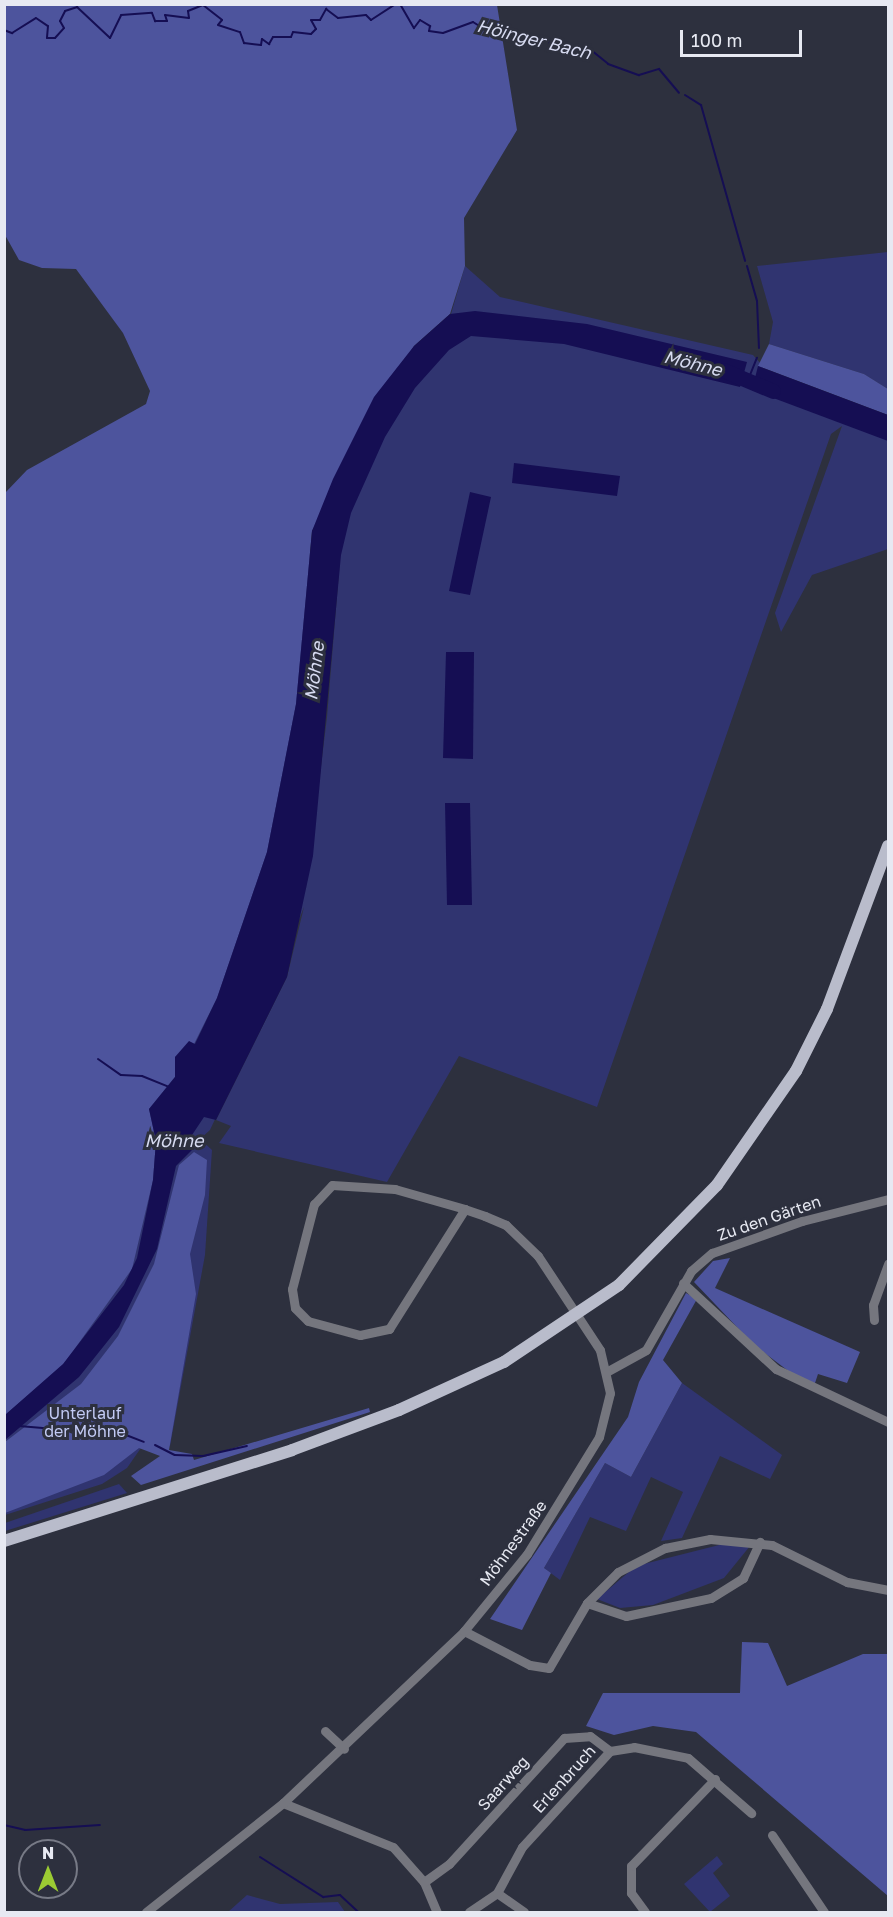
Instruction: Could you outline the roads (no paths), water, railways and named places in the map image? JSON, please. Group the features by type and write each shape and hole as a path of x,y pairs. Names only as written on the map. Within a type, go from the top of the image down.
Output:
{"main road":[{"path":"4,1541 399,1410 479,1375 579,1314 660,1248 762,1126 826,1009 888,846"}],"street":[{"name":"Möhnestraße","path":"146,1912 283,1803 344,1749 464,1631 527,1554 596,1443 610,1402 608,1371 579,1314 518,1235 465,1209 395,1189 332,1185 317,1196 292,1299 308,1322 360,1335 393,1325 465,1209"},
{"name":"Zu den Gärten","path":"608,1371 646,1350 683,1283 701,1261 725,1248 888,1201"},
{"path":"874,1320 873,1305 888,1264"},
{"path":"683,1283 776,1370 888,1422"},
{"path":"464,1631 529,1665 549,1668 587,1603 618,1572 665,1548 710,1539 760,1542 847,1582 888,1590"},
{"path":"587,1603 626,1616 705,1600 742,1578 760,1542"},
{"path":"325,1731 344,1749"},
{"name":"Saarweg","path":"424,1882 449,1864 564,1738 590,1736 610,1751"},
{"name":"Erlenbruch","path":"469,1912 497,1893 522,1847 610,1751 634,1748 688,1758 715,1779 751,1813"},
{"path":"645,1912 631,1893 631,1866 715,1779"},
{"path":"283,1803 382,1841 424,1882 437,1912"},
{"path":"771,1835 824,1912"},
{"path":"497,1893 524,1912"}],"water":[{"name":"Möhne","path":"475,311 587,324 747,362 740,387 564,344 471,336 449,350 415,388 385,437 351,513 341,555 313,856 287,977 216,1120 204,1117 192,1135 199,1143 176,1166 157,1249 119,1327 79,1377 5,1440 5,1415 63,1364 124,1285 137,1258 153,1180 156,1141 149,1109 175,1077 175,1057 189,1041 195,1044 217,998 267,852 296,704 312,531 333,479 374,397 414,346 450,314"},
{"path":"758,366 888,415 888,441 752,390"},
{"path":"514,463 620,476 617,496 512,483"},
{"path":"470,492 491,497 470,595 449,591"},
{"path":"446,652 474,652 473,759 443,758"},
{"path":"445,803 470,803 472,905 447,905"}],"waterway":[{"name":"Höinger Bach","path":"4,30 12,33 36,18 48,26 47,38 55,38 64,28 60,21 65,11 77,7 110,38 121,15 152,13 155,21 167,21 165,15 189,18 188,11 203,5 222,20 218,25 240,32 244,43 261,45 262,39 269,44 273,37 291,37 293,32 311,34 316,29 311,20 320,20 326,9 338,18 366,15 371,20 396,4"},
{"name":"Höinger Bach","path":"400,4 414,28 420,20 430,26 429,31 443,33 473,22 489,32 591,50 608,64 639,75 659,69 679,93"},
{"name":"Höinger Bach","path":"685,95 701,105 745,261"},
{"name":"Höinger Bach","path":"747,266 757,301 759,348"},
{"name":"Höinger Bach","path":"748,380 757,358"},
{"name":"Höinger Bach","path":"723,370 773,391"},
{"path":"98,1059 121,1075 142,1076 169,1087"},
{"path":"19,1426 126,1435 144,1442"},
{"path":"155,1445 175,1455 203,1456 247,1446"},
{"path":"4,1825 25,1830 100,1825"},
{"path":"260,1857 323,1897 340,1895 358,1912"}],"park label":[{"name":"Unterlauf der Möhne","path":"85,1422"}]}
